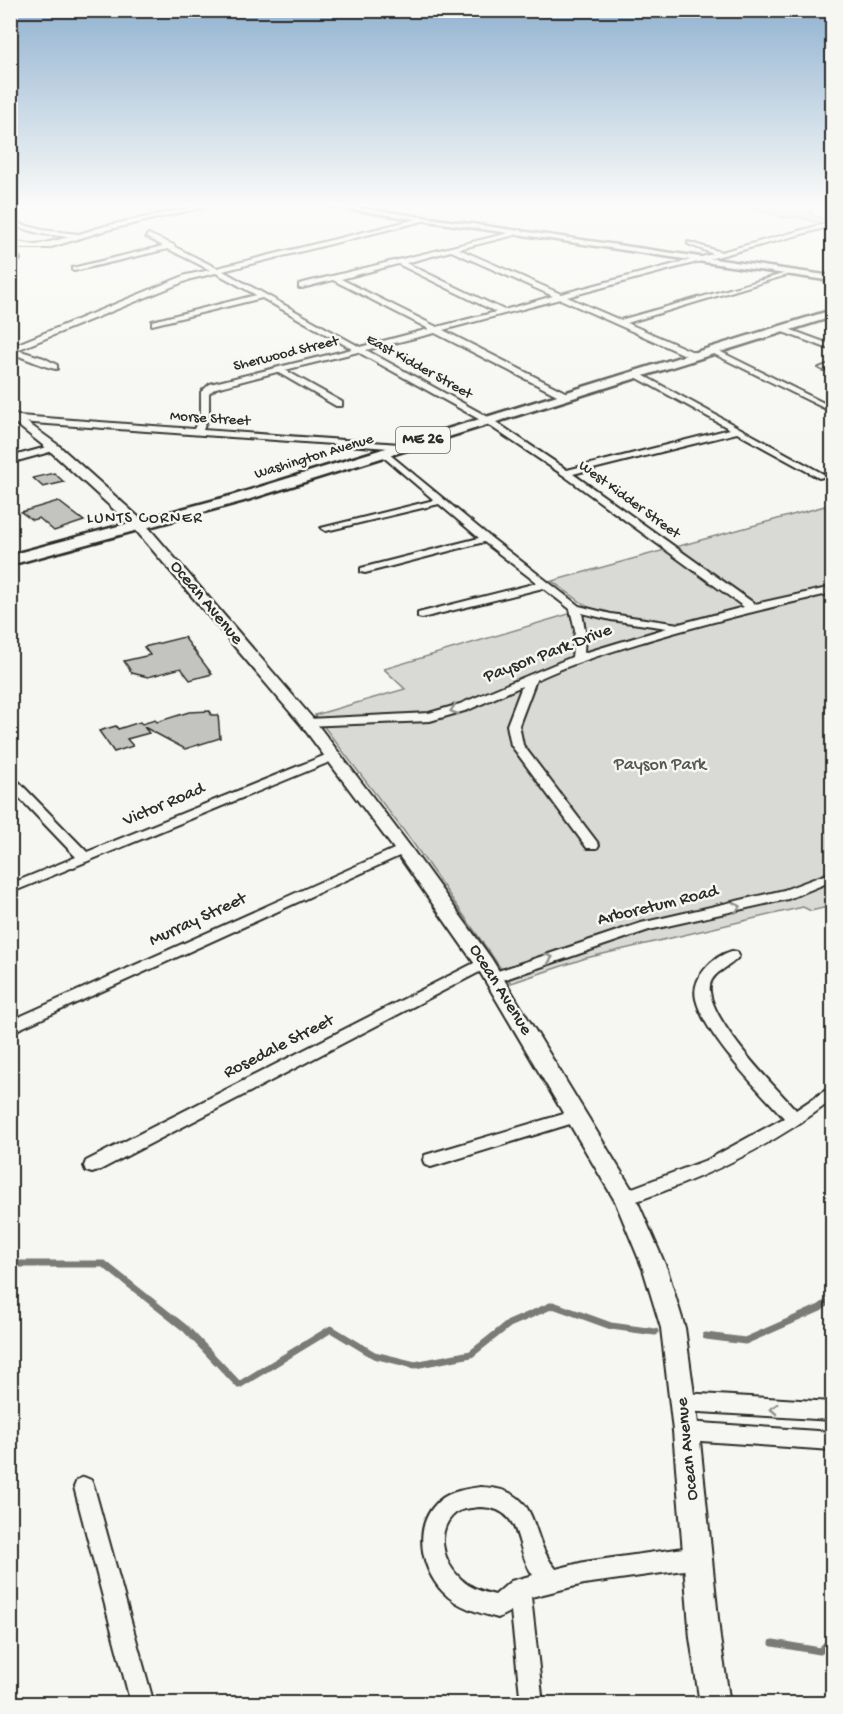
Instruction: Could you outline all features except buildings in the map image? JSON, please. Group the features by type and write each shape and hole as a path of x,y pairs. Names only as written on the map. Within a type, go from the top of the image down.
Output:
{"main road":[{"name":"Washington Avenue","path":"10,560 239,498 832,313"},
{"name":"Ocean Avenue","path":"15,416 138,524 308,723 403,849 489,970 625,1198 655,1269 669,1312 683,1402 705,1638 715,1704"}],"street":[{"path":"10,350 165,286"},
{"name":"East Kidder Street","path":"244,286 487,420"},
{"path":"350,286 567,396"},
{"path":"449,286 503,312"},
{"path":"537,286 695,356"},
{"name":"Sherwood Street","path":"198,431 205,414 204,402 208,389 603,286"},
{"path":"619,323 744,286"},
{"path":"155,322 262,296"},
{"path":"783,328 832,348"},
{"path":"10,350 41,360 54,367"},
{"path":"713,350 832,410"},
{"path":"823,368 832,365"},
{"path":"279,370 339,404"},
{"path":"636,374 822,476"},
{"name":"Morse Street","path":"15,416 400,447"},
{"name":"West Kidder Street","path":"487,420 566,473 752,607"},
{"path":"566,473 737,430"},
{"path":"10,460 54,448"},
{"path":"383,452 543,585 575,608 610,617 681,627"},
{"path":"326,528 440,501"},
{"path":"365,570 486,538"},
{"path":"422,615 543,585"},
{"name":"Payson Park Drive","path":"308,723 430,717 464,706 578,658 752,607 832,590"},
{"path":"575,608 580,630 578,658"},
{"path":"530,679 513,725 517,745 592,845"},
{"name":"Victor Road","path":"10,889 333,756"},
{"path":"11,783 85,858"},
{"name":"Murray Street","path":"10,1028 403,849"},
{"name":"Arboretum Road","path":"489,970 646,926 788,894 832,876"},
{"path":"732,956 712,969 702,986 705,1006 716,1027 796,1120"},
{"name":"Rosedale Street","path":"92,1166 489,970"},
{"path":"625,1198 717,1163 796,1120 832,1092"},
{"path":"431,1160 577,1116"},
{"path":"683,1402 832,1411"},
{"path":"686,1431 832,1441"},
{"path":"84,1487 143,1704"},
{"path":"552,1581 536,1559 528,1532 516,1509 495,1498 472,1497 452,1503 439,1516 432,1532 431,1550 438,1569 452,1586 474,1602 498,1607 519,1589 552,1581 584,1573 698,1557"},
{"path":"519,1589 532,1704"}],"green space":[{"name":"Payson Park","path":"832,504 832,906 811,911 803,907 586,958 511,983 413,843 315,715 405,689 384,669 589,608 552,581"}],"waterway":[{"path":"10,1264 104,1264 186,1329 239,1385 331,1329 374,1355 415,1365 471,1354 509,1324 553,1305 611,1326 655,1332"},
{"path":"706,1336 745,1341 820,1308 832,1299"},
{"path":"773,1643 820,1651 832,1639"}],"district":[{"name":"LUNTS CORNER","path":"145,519"}]}
